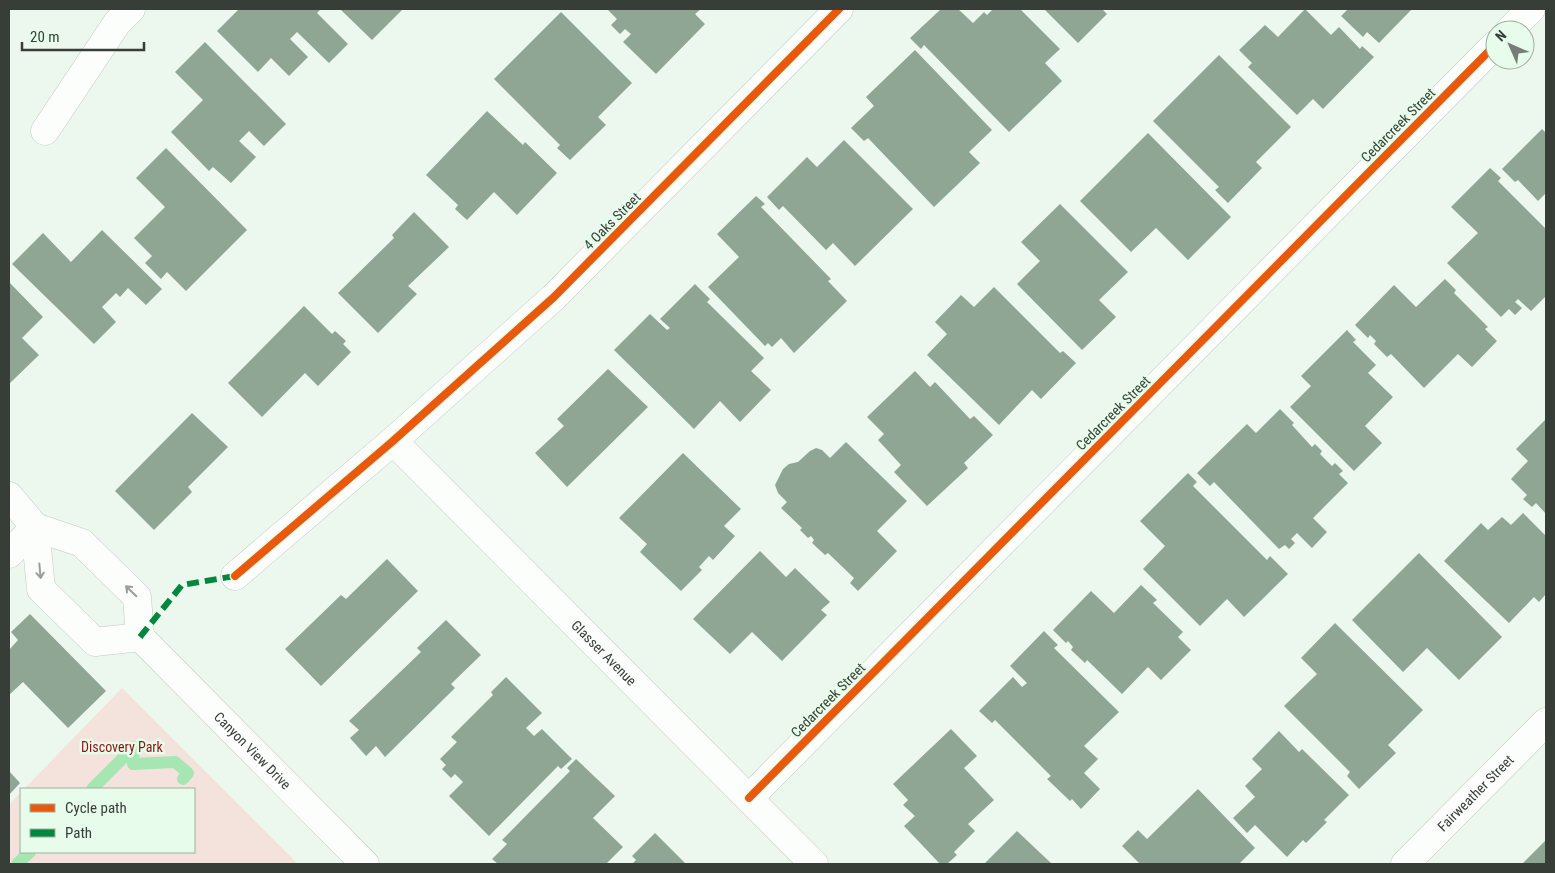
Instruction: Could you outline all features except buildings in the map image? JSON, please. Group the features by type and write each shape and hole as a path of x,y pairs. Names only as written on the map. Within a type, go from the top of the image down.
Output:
{"street":[{"path":"45,131 117,23 131,9"},
{"name":"4 Oaks Street","path":"235,576 392,442 554,297 839,9"},
{"path":"1520,20 1531,9"},
{"name":"Cedarcreek Street","path":"749,798 1485,55"},
{"name":"Glasser Avenue","path":"392,442 814,864"},
{"path":"9,496 35,527 82,543 137,598 140,637 95,642 41,589 35,527"},
{"path":"9,554 35,527"},
{"name":"Canyon View Drive","path":"140,637 365,864"},
{"name":"Fairweather Street","path":"1405,864 1546,722"}],"green space":[{"name":"Discovery Park","path":"122,688 298,864 9,864 9,805 20,793 20,853 195,853 195,788 25,788"}],"waterway":[{"path":"134,747 133,764 175,762 188,773 183,779"},
{"path":"93,788 134,747"},
{"path":"17,864 29,853"}],"marked path":[{"path":"140,637 182,585 235,576"}],"cycle path":[{"path":"235,576 393,441 554,297 839,9"},
{"path":"749,798 1485,55"}]}
